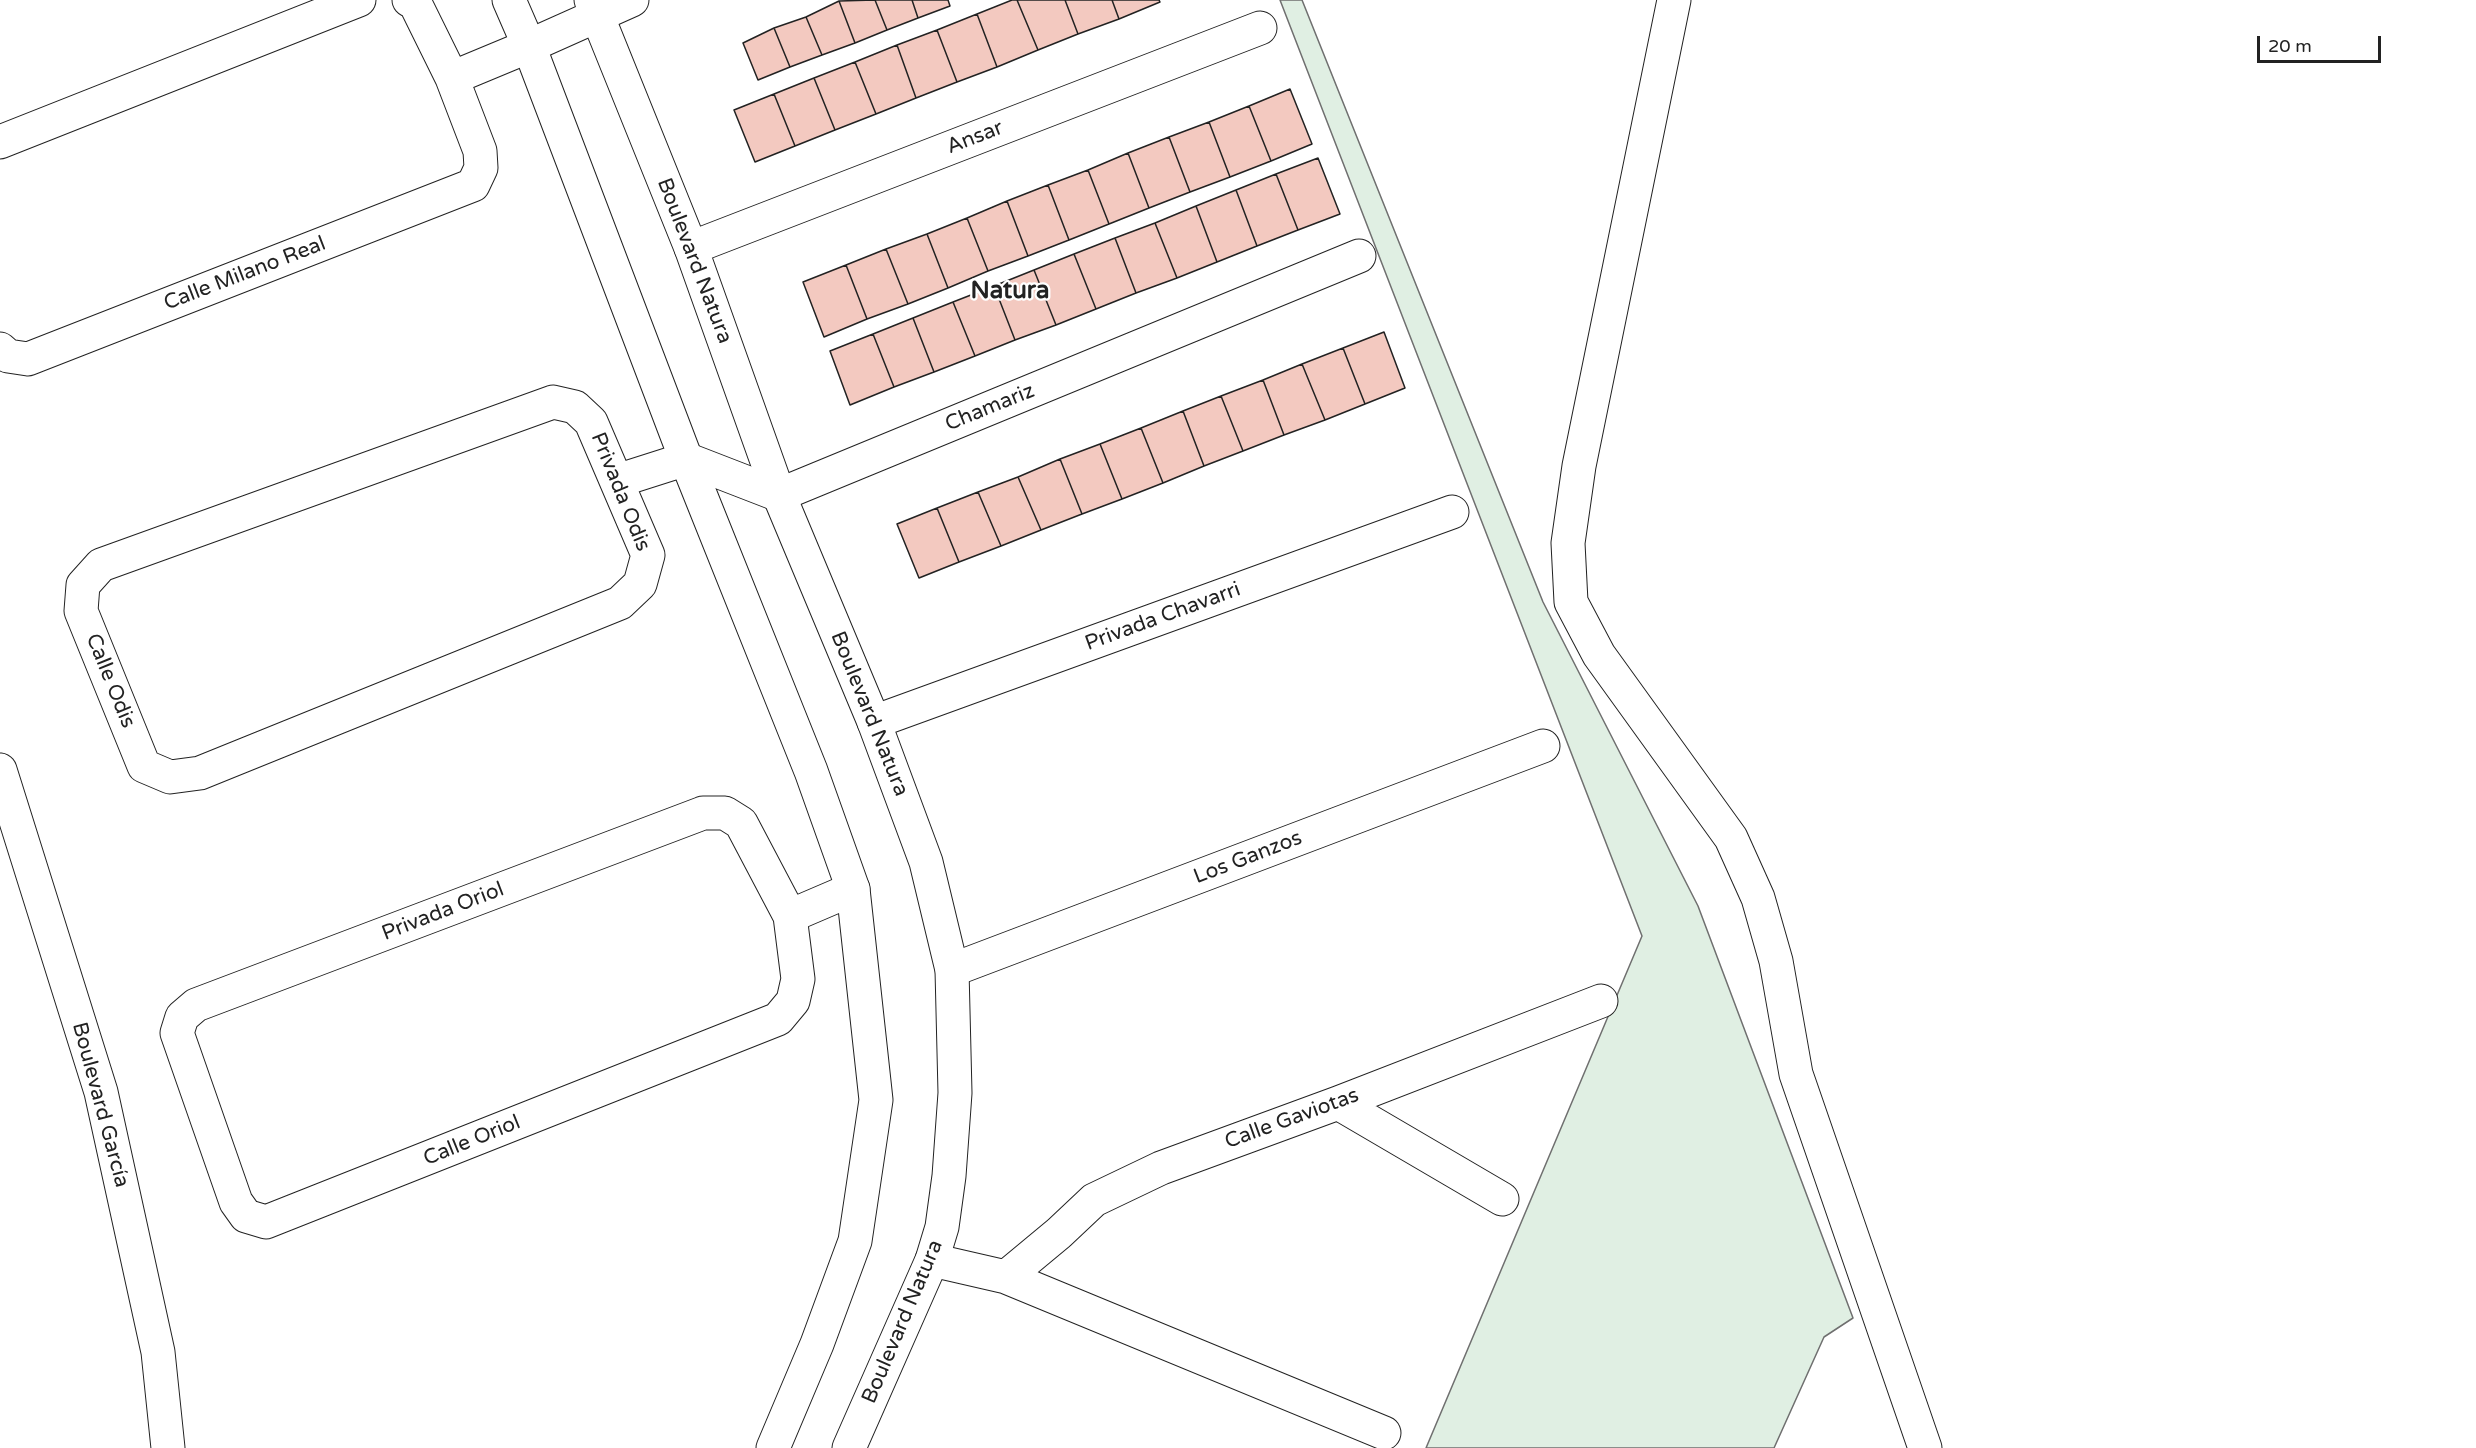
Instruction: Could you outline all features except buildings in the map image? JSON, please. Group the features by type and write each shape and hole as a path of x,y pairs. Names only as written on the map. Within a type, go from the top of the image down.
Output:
{"street":[{"path":"0,142 359,0"},
{"path":"409,0 415,3 452,78 530,46 593,8 632,0"},
{"path":"510,0 530,46 686,459 811,771 853,889 876,1100 855,1241 817,1344 772,1448"},
{"path":"1674,0 1579,466 1569,543 1571,602 1599,655 1731,838 1758,898 1776,961 1796,1074 1924,1448"},
{"name":"Boulevard Natura","path":"593,8 691,248 779,495 874,722 926,862 952,970 955,1093 949,1176 942,1227 932,1260 849,1448"},
{"name":"Ansar","path":"691,248 1260,28"},
{"name":"Calle Milano Real","path":"0,349 8,357 28,359 473,186 481,168 480,151 452,78"},
{"name":"Chamariz","path":"779,495 1359,256"},
{"name":"Calle Odis","path":"575,407 553,402 101,565 83,585 81,611 144,766 170,777 200,773 620,603 640,584"},
{"name":"Privada Odis","path":"575,407 591,422 648,555 640,584"},
{"path":"617,482 686,459 779,495"},
{"name":"Privada Chavarri","path":"874,722 1452,512"},
{"name":"Los Ganzos","path":"952,970 1543,746"},
{"name":"Boulevard García","path":"0,770 100,1092 158,1352 168,1448"},
{"name":"Privada Oriol","path":"177,1033 182,1017 196,1005 703,813 725,813"},
{"name":"Calle Oriol","path":"177,1033 236,1202 246,1216 266,1222 778,1019 793,1001 798,979 790,915 741,824 725,813"},
{"path":"790,915 853,889"},
{"name":"Calle Gaviotas","path":"1006,1277 1094,1200 1161,1168 1338,1103 1601,1001"},
{"path":"1338,1103 1502,1199"},
{"path":"932,1260 972,1267 1006,1277 1384,1433"}],"green space":[{"path":"1280,0 1302,0 1543,602 1698,906 1853,1318 1824,1337 1774,1448 1426,1448 1642,936"}],"district":[{"name":"Natura","path":"1010,292"}]}
